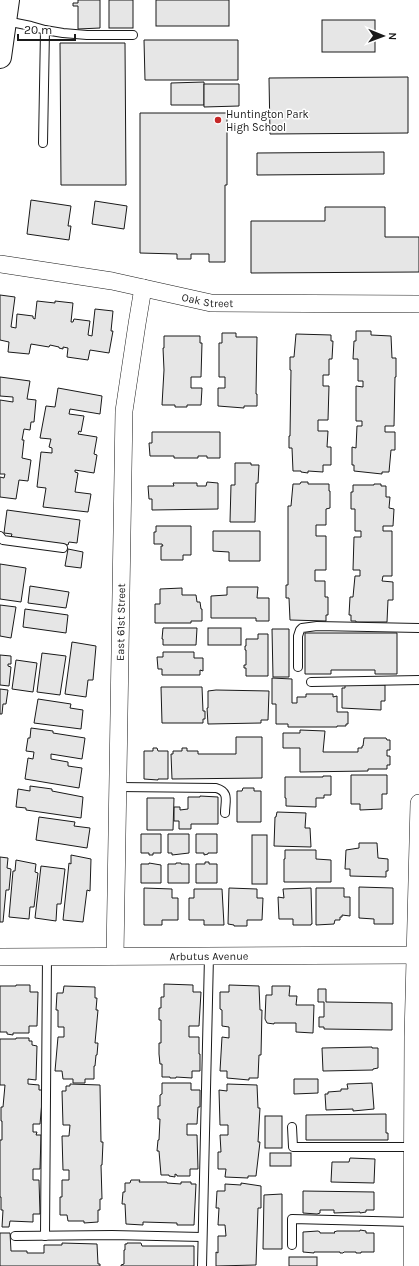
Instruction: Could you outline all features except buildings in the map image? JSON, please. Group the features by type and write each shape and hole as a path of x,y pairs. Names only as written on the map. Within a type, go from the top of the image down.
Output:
{"street":[{"path":"0,57 8,0"},
{"name":"Oak Street","path":"0,264 112,281 212,303 419,304"},
{"name":"East 61st Street","path":"115,956 119,787 124,411 136,324 143,288"},
{"path":"414,1262 412,1222 412,1147 416,1095 419,803"},
{"name":"Arbutus Avenue","path":"0,957 417,955"}],"lane":[{"path":"5,21 45,30 87,35 133,35"},
{"path":"44,143 45,30"},
{"path":"0,536 3,540 63,548"},
{"path":"298,667 298,636 302,628 317,626 419,628"},
{"path":"311,682 419,680"},
{"path":"119,787 216,788 222,790 226,794 225,813"},
{"path":"45,1236 47,956"},
{"path":"202,1266 209,956"},
{"path":"292,1127 293,1147 412,1147"},
{"path":"292,1245 292,1219 412,1222"},
{"path":"15,1236 202,1237"}],"place":[{"name":"Huntington Park High School","path":"218,120"}]}
